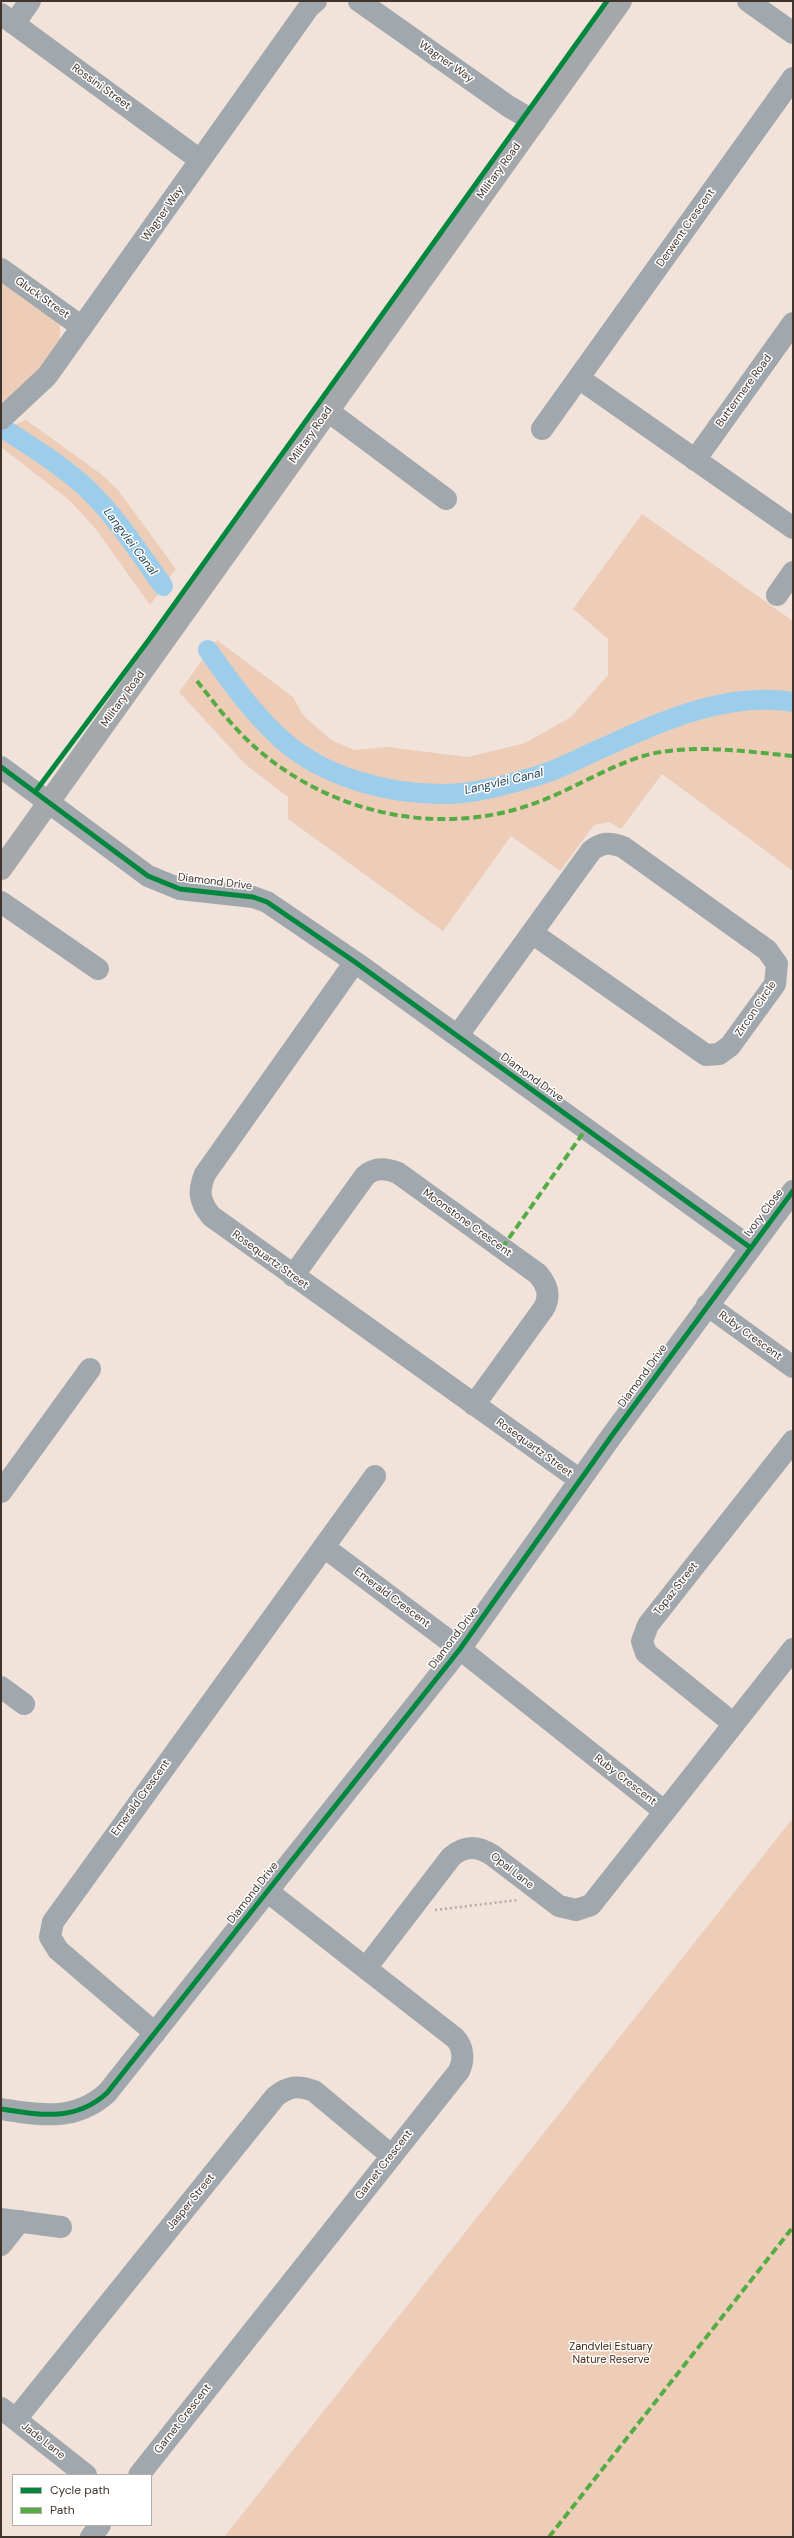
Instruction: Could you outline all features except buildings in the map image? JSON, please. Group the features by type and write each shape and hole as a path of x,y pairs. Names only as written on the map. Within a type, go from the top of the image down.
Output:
{"main road":[{"name":"Military Road","path":"1,869 171,634 328,411 621,1"}],"street":[{"path":"7,19 30,1"},
{"name":"Wagner Way","path":"3,417 37,388 309,7 316,1"},
{"name":"Wagner Way","path":"359,1 508,106 535,122"},
{"path":"748,1 793,33"},
{"name":"Rossini Street","path":"7,19 200,160"},
{"name":"Derwent Crescent","path":"542,428 580,379 793,78"},
{"name":"Gluck Street","path":"1,269 82,327"},
{"name":"Buttermere Road","path":"695,460 793,322"},
{"path":"580,379 793,528"},
{"path":"328,411 446,499"},
{"path":"778,596 793,572"},
{"name":"Diamond Drive","path":"1,766 48,803 148,876 180,889 240,895 260,899 355,962 458,1035 751,1248 707,1305 580,1480 460,1649 107,2093 82,2110 65,2114 45,2116 1,2109"},
{"name":"Zircon Circle","path":"458,1035 532,932 591,851 599,845 610,843 631,853 767,950 777,964 776,977 772,988 730,1046 719,1054 706,1055 532,932"},
{"path":"1,902 98,970"},
{"name":"Rosequartz Street","path":"355,962 205,1174 200,1186 200,1197 211,1216 580,1480"},
{"name":"Moonstone Crescent","path":"293,1276 365,1176 377,1169 386,1169 398,1173 538,1274 547,1289 548,1298 544,1308 474,1405"},
{"name":"Ivory Close","path":"751,1248 793,1191"},
{"name":"Ruby Crescent","path":"707,1305 793,1367"},
{"path":"1,1492 90,1369"},
{"name":"Topaz Street","path":"734,1724 646,1653 642,1641 648,1625 793,1441"},
{"name":"Emerald Crescent","path":"155,2033 58,1950 50,1937 53,1922 375,1476"},
{"name":"Emerald Crescent","path":"324,1547 460,1649"},
{"name":"Ruby Crescent","path":"460,1649 664,1811 793,1649"},
{"path":"1,1687 24,1704"},
{"name":"Opal Lane","path":"366,1968 451,1857 464,1848 476,1848 492,1855 553,1903 570,1909 586,1908 596,1900 664,1811"},
{"name":"Garnet Crescent","path":"140,2474 459,2071 462,2064 462,2051 455,2038 267,1891"},
{"name":"Jasper Street","path":"8,2414 275,2097 284,2090 302,2087 314,2091 392,2156"},
{"path":"1,2245 10,2220 61,2227"},
{"name":"Jade Lane","path":"8,2414 85,2474"},
{"path":"91,2537 99,2526"}],"path":[{"path":"418,1901 432,1911 521,1899"}],"green space":[{"path":"1,278 56,319 60,326 60,341 34,379 1,408"},
{"path":"26,420 101,474 118,490 176,569 150,605 95,528 69,500 1,447 1,436 14,425"},
{"path":"642,514 793,621 793,871 662,774 621,829 609,822 594,825 560,871 511,836 443,931 288,819 288,797 246,765 179,692 217,640 293,697 303,715 331,740 354,750 387,747 468,757 525,743 571,717 608,675 608,639 573,609"},
{"name":"Zandvlei Estuary Nature Reserve","path":"793,1818 793,2537 224,2537"}],"waterway":[{"name":"Langvlei Canal","path":"1,427 64,469 95,496 126,533 163,586"},
{"name":"Langvlei Canal","path":"208,650 259,717 296,751 335,773 378,787 422,793 456,794 505,785 540,775 651,727 697,710 721,704 769,700 793,702"}],"marked path":[{"path":"197,681 240,733 256,748 285,770 317,789 350,803 386,813 422,818 458,819 494,814 530,805 629,761 645,755 661,752 710,749 793,756"},
{"path":"502,1248 586,1129"},
{"path":"549,2537 793,2227"}],"cycle path":[{"path":"35,792 148,641 607,1"},
{"path":"1,767 148,876 180,889 253,897 267,902 355,962 751,1248"},
{"path":"1,2109 30,2113 57,2114 82,2109 107,2093 460,1649 613,1434 793,1191"}]}
